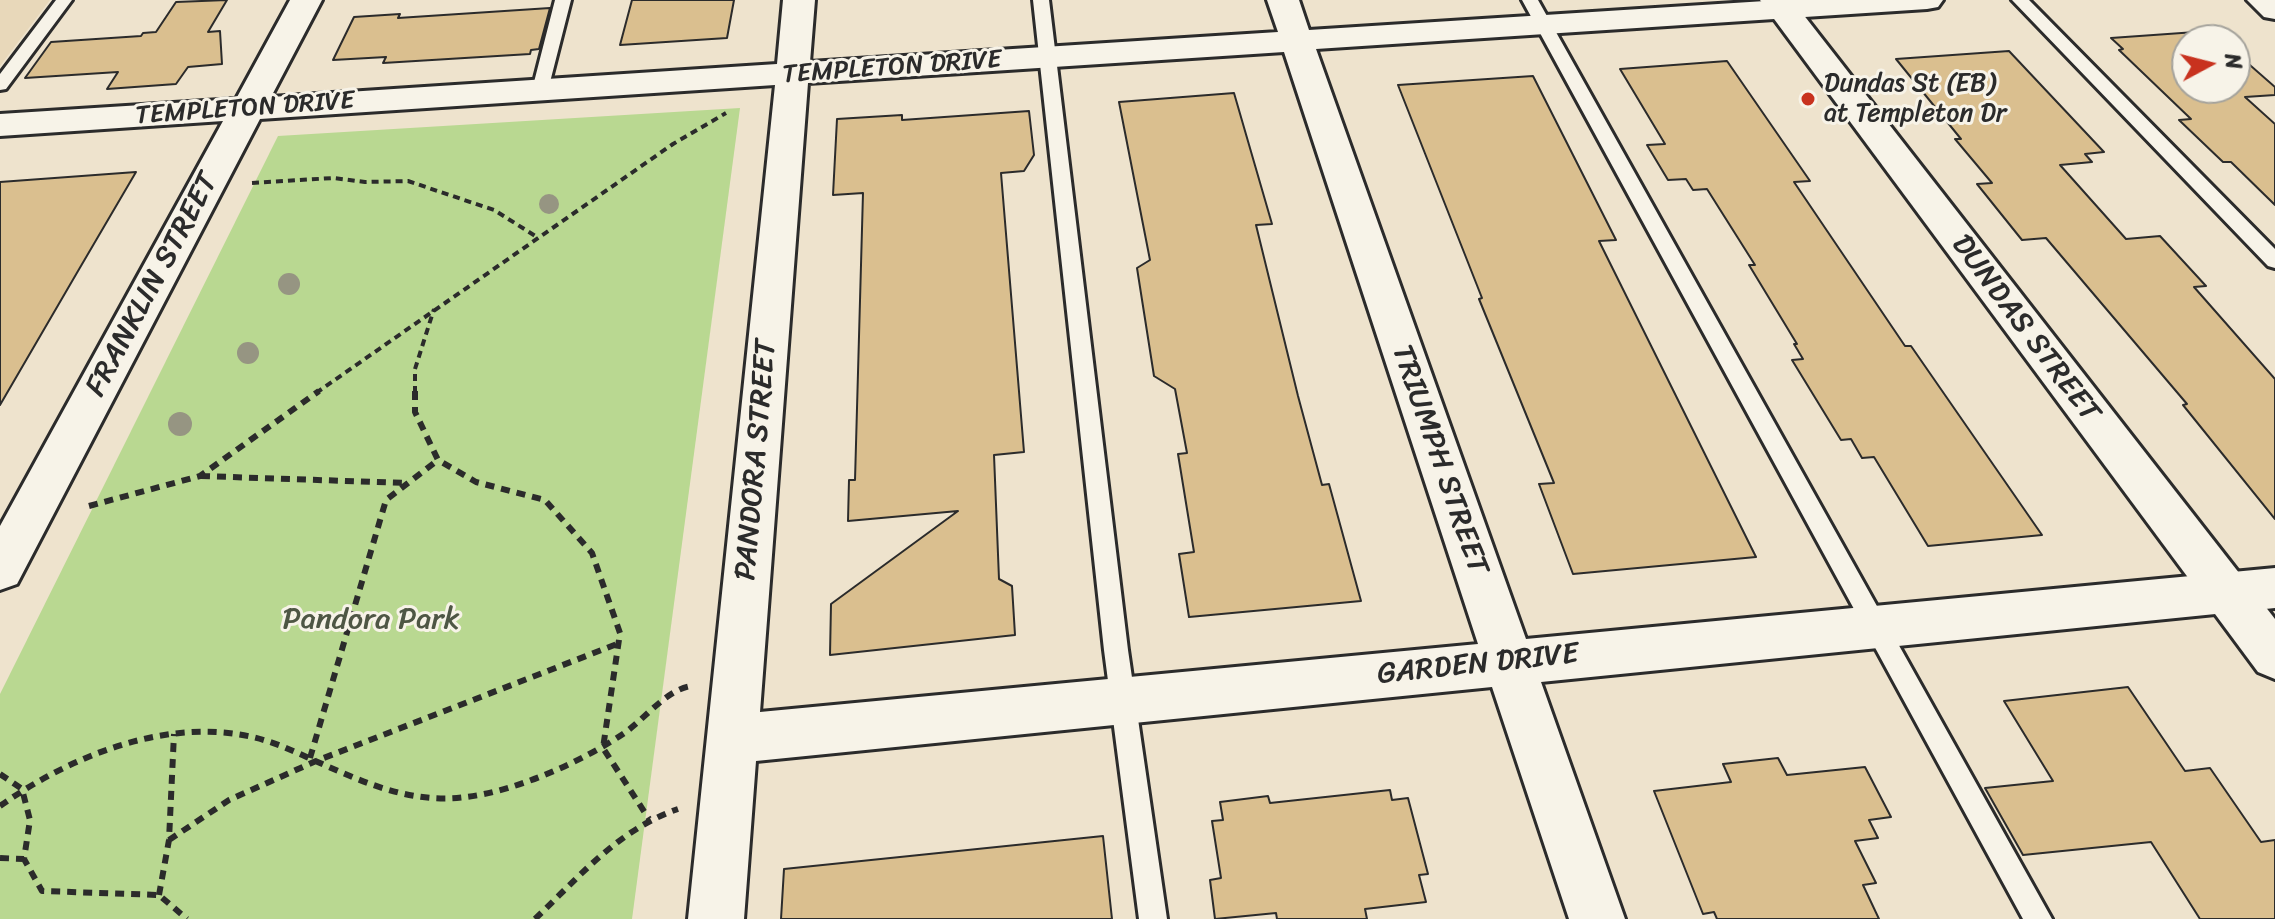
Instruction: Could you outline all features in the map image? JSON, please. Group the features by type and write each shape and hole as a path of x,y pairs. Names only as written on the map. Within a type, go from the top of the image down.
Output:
{"street":[{"name":"FRANKLIN STREET","path":"0,570 306,0"},
{"name":"PANDORA STREET","path":"716,919 799,0"},
{"name":"TEMPLETON DRIVE","path":"0,125 1047,58 1290,20 1927,0"},
{"path":"2263,0 2275,10"},
{"name":"DUNDAS STREET","path":"1780,5 2275,657"},
{"name":"TRIUMPH STREET","path":"1290,20 1597,919"},
{"name":"GARDEN DRIVE","path":"732,739 2275,588"}],"lane":[{"path":"0,85 64,0"},
{"path":"540,90 563,0"},
{"path":"1041,0 1122,699 1153,919"},
{"path":"2020,0 2275,261"},
{"path":"1536,12 2038,919"}],"path":[{"path":"200,476 435,307 673,144 727,113"},
{"path":"251,183 333,178 365,182 408,181 494,210 537,238"},
{"path":"435,307 415,369 415,412 438,460 476,482 545,500 592,553 620,633 603,748 649,819 616,844 535,919"},
{"path":"313,759 386,500 438,460"},
{"path":"89,506 200,476 408,483"},
{"path":"169,840 229,800 313,759 618,644"},
{"path":"0,806 22,789 94,755 144,737 205,730 247,735 313,759 352,779 405,794 461,798 551,772 603,748 651,716 677,688 700,686"},
{"path":"159,895 169,840 174,734"},
{"path":"0,774 22,789 30,820 24,859 42,891 159,895 187,919"},
{"path":"0,858 24,859"}],"shaded area":[{"path":"0,0 50,0 0,66"}],"green space":[{"name":"Pandora Park","path":"740,108 632,919 0,919 0,694 278,136"}],"building":[{"path":"227,0 208,32 220,31 222,64 188,67 176,84 107,89 118,72 25,78 51,42 141,36 156,32 176,2"},
{"path":"632,0 734,0 727,38 620,45"},
{"path":"550,8 539,49 531,50 530,54 383,63 386,57 333,60 354,17 400,14 398,18"},
{"path":"2171,34 2171,100 2119,50 2123,49 2111,38"},
{"path":"2009,51 2104,152 2085,154 2092,162 2060,165 2126,239 2160,236 2206,286 2194,287 2275,379 2275,519 2183,405 2187,404 2046,238 2022,240 1977,184 1992,183 1955,139 1961,139 1896,59"},
{"path":"1727,61 1810,181 1794,182 1905,346 1911,346 2042,535 1928,546 1874,457 1862,458 1851,439 1841,440 1792,360 1803,359 1749,265 1755,265 1707,189 1693,190 1686,179 1668,180 1647,145 1665,144 1620,69"},
{"path":"2251,66 2275,87 2275,95 2251,97"},
{"path":"1533,76 1616,240 1599,241 1756,557 1573,574 1539,484 1554,483 1479,299 1482,298 1398,85"},
{"path":"1234,93 1272,224 1256,225 1298,396 1322,485 1329,484 1361,601 1189,617 1179,554 1194,552 1178,454 1187,453 1175,389 1154,376 1137,268 1150,260 1119,102"},
{"path":"2251,102 2275,124 2275,205 2231,162 2223,162 2179,120 2191,119 2175,104"},
{"path":"1029,111 1034,155 1024,171 1001,173 1024,452 994,455 999,579 1012,586 1015,635 830,655 831,604 958,511 848,521 849,480 855,480 863,193 833,195 837,119 902,115 902,120"},
{"path":"136,172 78,271 0,405 0,182"},
{"path":"2128,687 2185,771 2210,768 2261,842 2275,840 2275,919 2200,919 2151,842 2023,855 1985,788 2053,781 2004,701"},
{"path":"1778,758 1787,775 1865,767 1891,817 1869,820 1878,838 1855,841 1876,883 1863,885 1879,919 1717,919 1714,912 1703,914 1654,791 1731,782 1723,764"},
{"path":"1390,790 1392,800 1408,798 1428,874 1419,875 1426,902 1365,909 1367,919 1277,919 1276,913 1215,919 1210,880 1221,878 1212,821 1223,820 1220,802 1268,796 1270,803"},
{"path":"1103,836 1112,919 781,919 784,869"}],"place":[{"name":"Dundas St (EB) at Templeton Dr","path":"1808,99"}]}
